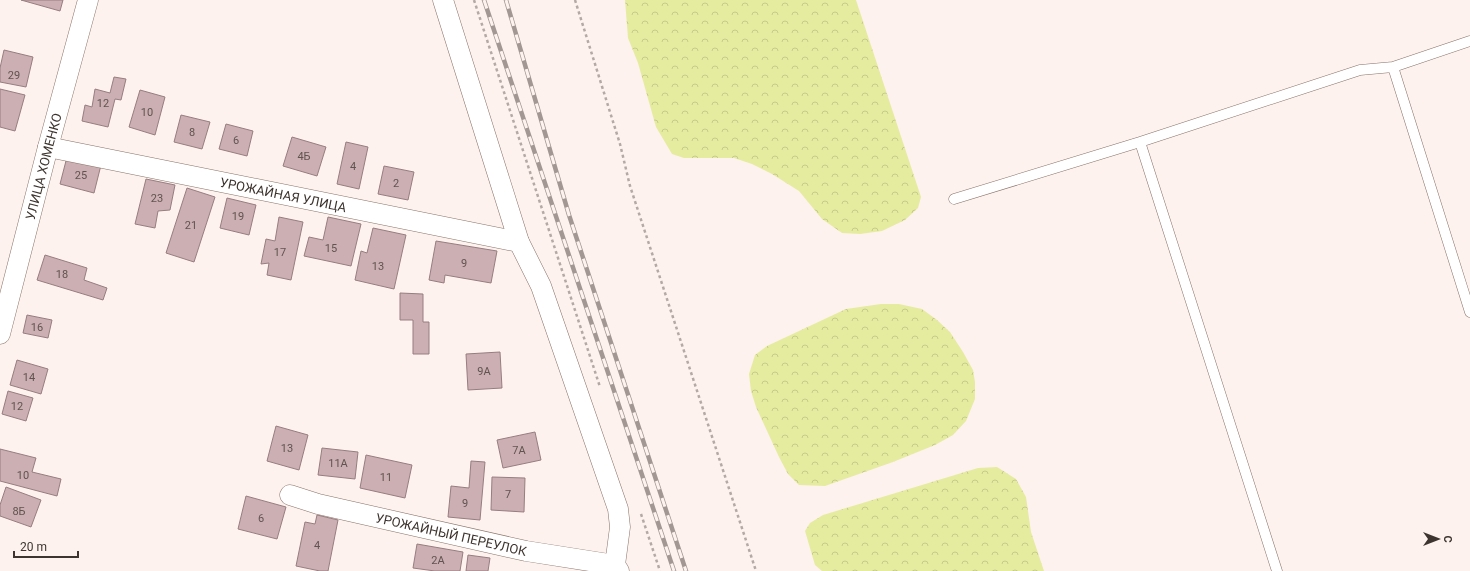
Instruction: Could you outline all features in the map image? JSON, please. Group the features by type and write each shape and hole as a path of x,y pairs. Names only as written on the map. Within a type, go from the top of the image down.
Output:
{"street":[{"name":"УЛИЦА ХОМЕНКО","path":"0,334 48,147 88,0"},
{"path":"443,0 519,242 541,286 618,509 620,527 617,568"},
{"name":"УРОЖАЙНАЯ УЛИЦА","path":"48,147 519,242"},
{"name":"УРОЖАЙНЫЙ ПЕРЕУЛОК","path":"290,495 326,505 526,551 617,568"}],"lane":[{"path":"954,199 1140,142 1360,70 1393,67 1470,41"},
{"path":"1393,67 1470,312"},
{"path":"1140,142 1277,571"}],"path":[{"path":"474,0 601,391"},
{"path":"575,0 620,144 630,186 756,571"},
{"path":"640,511 660,571"}],"green space":[{"path":"625,0 856,0 921,197 918,208 905,220 882,231 860,234 842,233 822,219 799,191 772,174 752,164 734,158 684,158 672,154 656,127 638,63 628,38"},
{"path":"881,304 899,304 922,309 950,332 973,370 975,399 966,421 953,435 935,445 893,462 825,486 799,485 788,474 756,407 751,391 749,374 755,355 767,346 846,309"},
{"path":"997,467 1016,479 1026,497 1031,532 1044,571 822,571 815,565 805,531 810,523 823,515 978,468"}],"building":[{"path":"21,0 63,0 60,11"},
{"path":"4,50 33,57 26,87 0,82 0,68"},
{"path":"114,77 126,79 121,100 115,99 108,127 82,121 85,105 92,107 95,89 110,93"},
{"path":"0,89 25,95 15,131 0,127"},
{"path":"140,90 165,97 155,135 129,127"},
{"path":"181,115 210,122 202,149 174,142"},
{"path":"226,124 253,131 247,156 219,149"},
{"path":"292,137 326,147 317,176 283,166"},
{"path":"346,142 368,147 359,189 337,184"},
{"path":"67,157 101,165 94,193 60,184"},
{"path":"384,166 414,172 408,200 378,194"},
{"path":"146,179 175,185 170,210 158,211 155,228 135,224"},
{"path":"187,188 215,197 194,262 166,253"},
{"path":"227,198 256,205 249,235 220,228"},
{"path":"279,217 303,222 291,280 267,275 269,263 261,264 266,239 275,241"},
{"path":"328,217 361,224 351,266 304,256 309,237 323,240"},
{"path":"373,228 406,235 394,289 355,280 361,251 367,253"},
{"path":"436,241 497,251 491,283 445,275 444,283 429,280"},
{"path":"45,255 87,268 84,280 107,288 103,300 37,280"},
{"path":"400,293 423,294 423,322 429,322 429,354 413,354 413,320 400,320"},
{"path":"27,315 52,320 48,338 23,333"},
{"path":"500,352 502,388 468,390 466,354"},
{"path":"17,360 48,369 41,394 10,385"},
{"path":"8,391 33,398 26,421 2,414"},
{"path":"276,426 308,435 299,470 267,461"},
{"path":"535,432 541,460 503,468 497,440"},
{"path":"322,448 358,452 355,479 318,475"},
{"path":"0,449 36,458 32,472 61,479 57,496 0,481"},
{"path":"366,455 412,465 405,498 360,488"},
{"path":"471,461 485,462 480,520 448,517 451,486 469,488"},
{"path":"492,477 525,478 524,512 491,510"},
{"path":"6,487 41,500 31,527 0,516 0,505"},
{"path":"246,496 286,507 277,539 238,529"},
{"path":"317,515 338,520 328,571 320,571 296,566 305,522 315,524"},
{"path":"417,544 463,552 460,571 435,571 413,568"},
{"path":"468,555 490,558 488,571 466,571"}],"railway":[{"path":"484,0 674,571"},
{"path":"506,0 569,215 686,571"}]}
